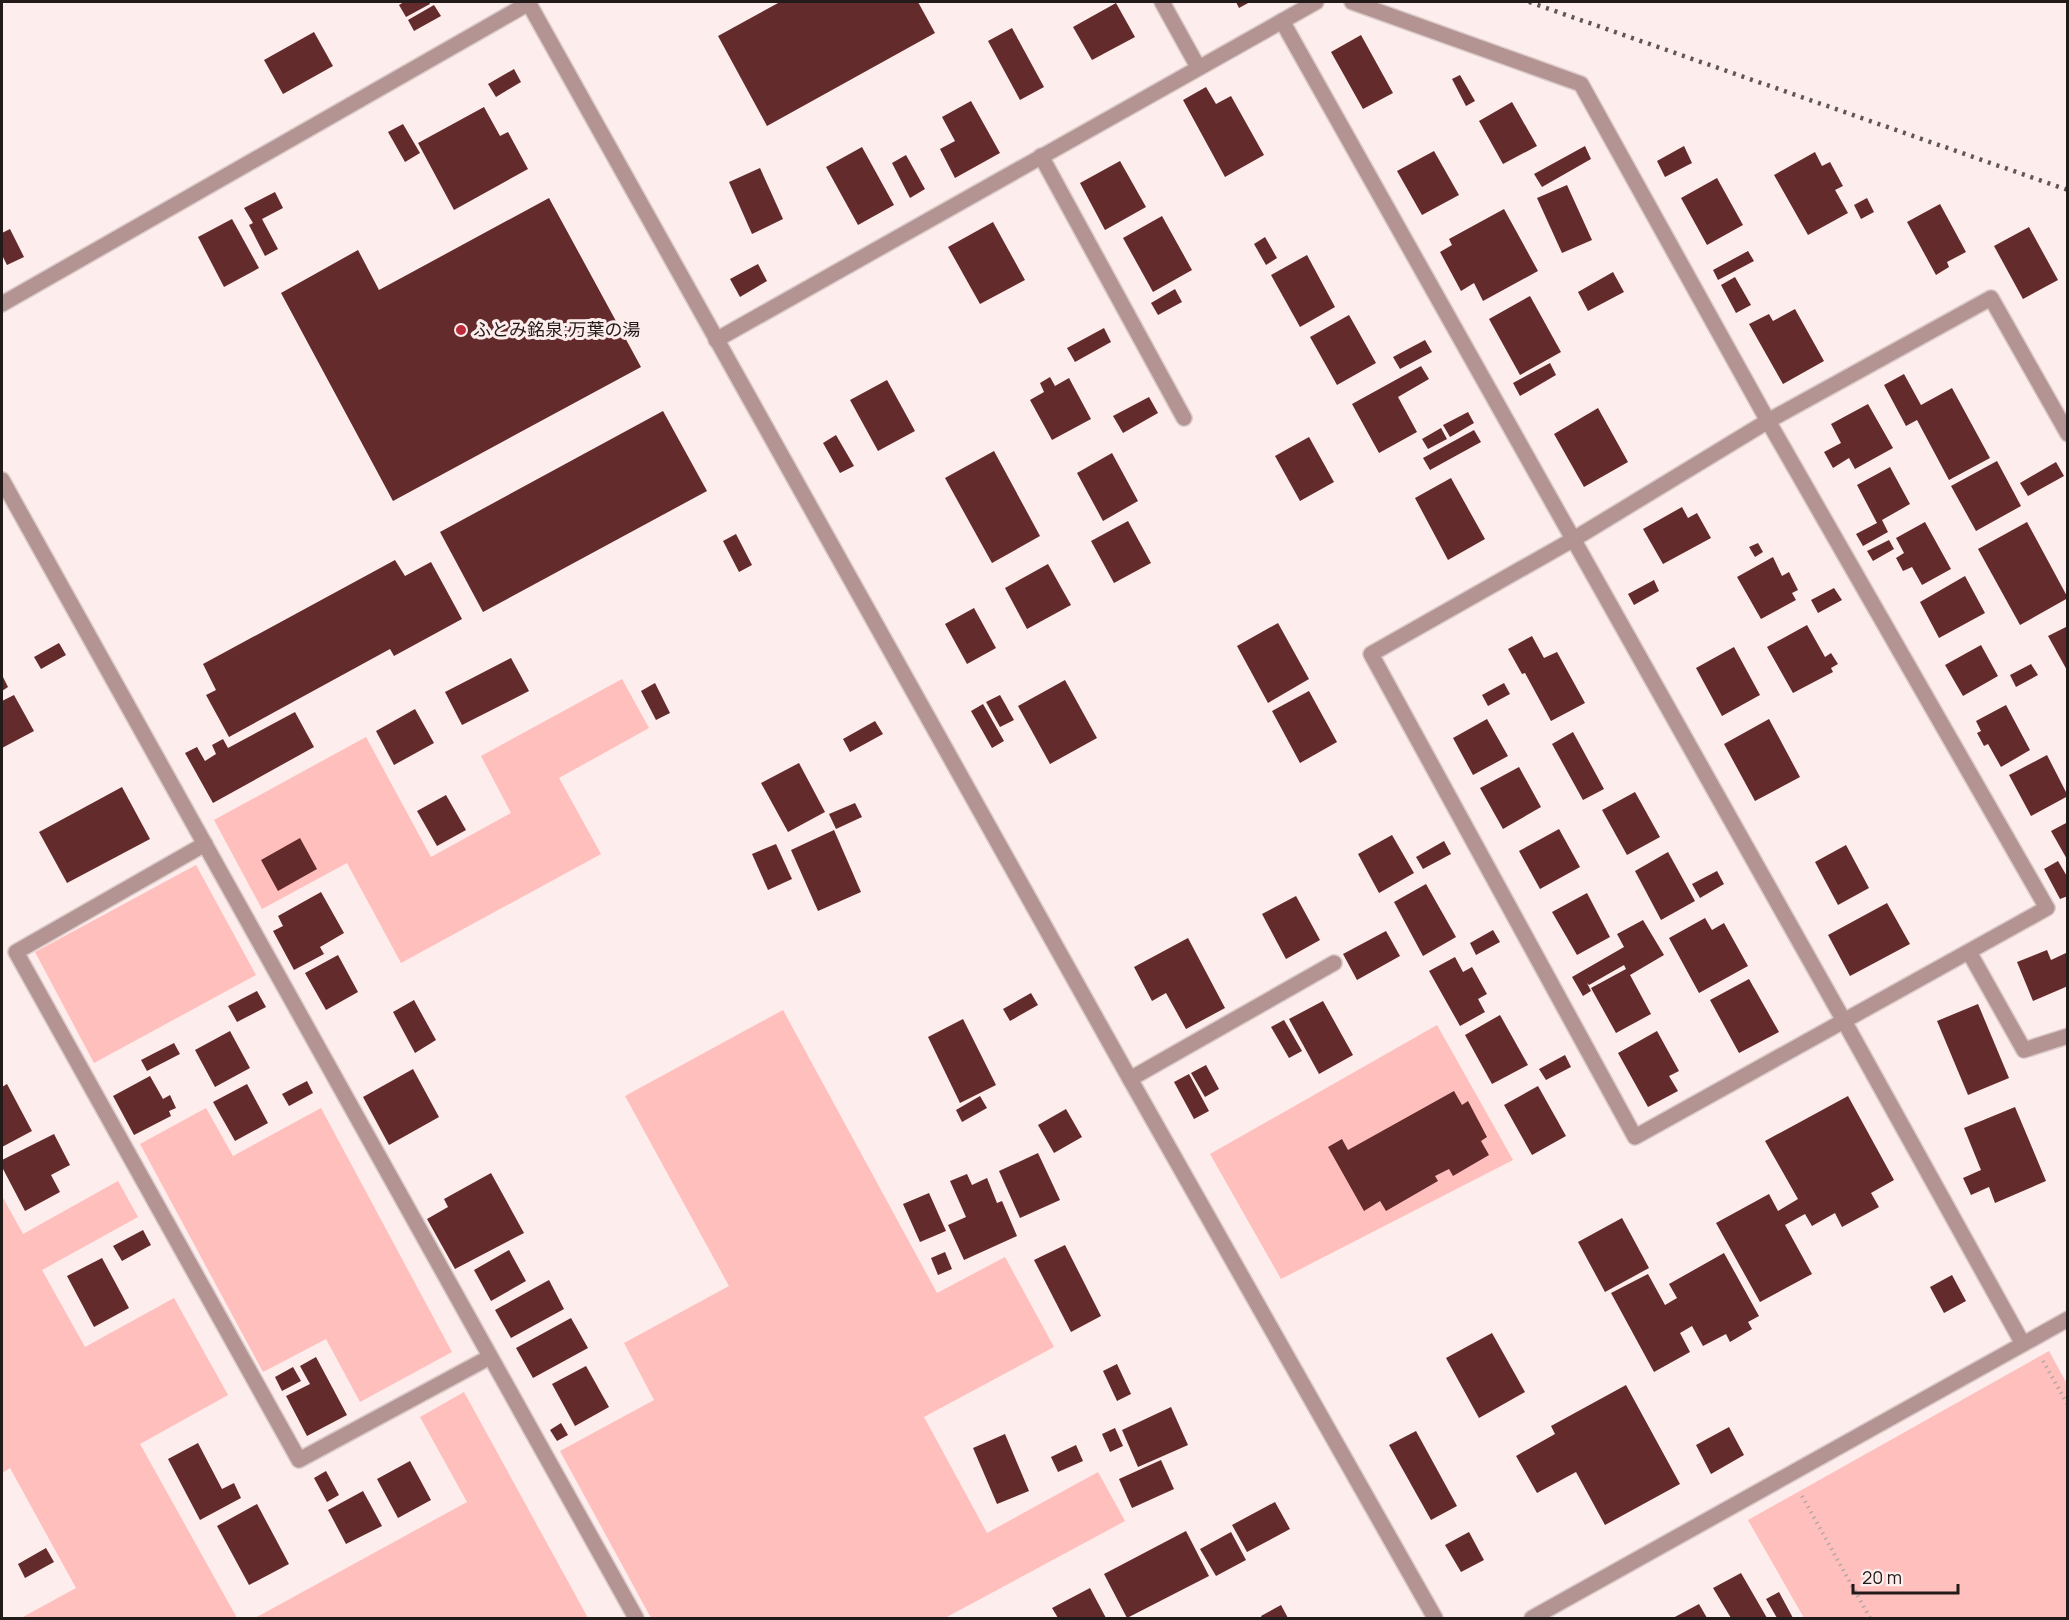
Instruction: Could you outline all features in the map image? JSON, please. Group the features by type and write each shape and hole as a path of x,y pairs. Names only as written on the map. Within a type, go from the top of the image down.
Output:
{"street":[{"path":"2,304 528,2 1130,1079 1435,1618"},
{"path":"1162,2 1198,67"},
{"path":"716,340 1316,2"},
{"path":"1352,2 1581,84 1768,421 2047,908 1635,1137 1371,654 1574,539 1768,421 1991,298 2067,434"},
{"path":"1282,21 2027,1342"},
{"path":"1041,156 1184,418"},
{"path":"2,480 636,1618"},
{"path":"205,844 16,952 62,1035 299,1460 490,1357"},
{"path":"1969,952 2024,1050 2067,1036"},
{"path":"1130,1079 1334,963"},
{"path":"1532,1618 2067,1319"}],"path":[{"path":"2027,1342 2067,1405"},
{"path":"1790,1474 1870,1618"}],"shaded area":[{"path":"622,679 649,728 559,778 601,854 401,963 347,863 262,909 214,820 366,737 431,857 511,813 481,756"},
{"path":"196,865 256,975 94,1063 35,952"},
{"path":"783,1010 937,1293 1005,1257 1054,1347 924,1417 987,1533 1098,1472 1125,1521 945,1618 651,1618 560,1451 654,1400 624,1343 729,1286 625,1096"},
{"path":"1437,1025 1513,1160 1281,1279 1210,1154"},
{"path":"206,1108 233,1156 321,1108 452,1352 360,1402 326,1339 263,1372 140,1144"},
{"path":"118,1181 138,1217 42,1270 85,1347 174,1298 228,1395 140,1444 237,1618 21,1618 76,1588 10,1468 2,1473 2,1196 23,1234"},
{"path":"2049,1351 2067,1384 2067,1618 1804,1618 1748,1520"},
{"path":"464,1392 588,1618 255,1618 467,1502 420,1417"}],"building":[{"path":"404,2 429,2 430,4 406,17 399,5"},
{"path":"780,2 918,2 935,33 767,126 718,36"},
{"path":"1236,2 1250,2 1239,8"},
{"path":"1116,3 1135,37 1092,60 1073,27"},
{"path":"434,5 441,16 414,31 408,20"},
{"path":"1012,28 1044,87 1020,100 988,41"},
{"path":"314,32 333,66 283,94 264,60"},
{"path":"1361,35 1393,93 1363,109 1331,52"},
{"path":"514,69 521,82 496,97 488,84"},
{"path":"1460,75 1475,101 1466,106 1452,79"},
{"path":"1206,87 1216,104 1231,96 1264,155 1225,177 1183,100"},
{"path":"971,101 1000,153 955,178 940,149 955,141 942,117"},
{"path":"1512,102 1537,146 1503,164 1479,121"},
{"path":"484,107 500,136 508,132 528,169 454,210 418,143"},
{"path":"403,124 420,153 405,162 388,132"},
{"path":"1585,146 1591,159 1542,187 1534,174"},
{"path":"1684,146 1692,163 1665,177 1657,161"},
{"path":"862,147 894,205 858,225 826,167"},
{"path":"1434,151 1459,195 1422,215 1397,171"},
{"path":"1815,152 1822,166 1830,162 1843,186 1835,190 1848,213 1808,235 1774,175"},
{"path":"906,155 925,189 910,198 892,163"},
{"path":"1120,161 1146,207 1105,230 1080,183"},
{"path":"760,168 783,219 752,234 729,182"},
{"path":"1717,178 1743,225 1707,245 1681,198"},
{"path":"1567,185 1592,240 1562,253 1537,198"},
{"path":"275,192 283,208 262,219 278,249 265,256 249,225 253,223 244,208"},
{"name":"ふとみ銘泉;万葉の湯","path":"549,198 641,367 393,501 281,293 358,250 379,290"},
{"path":"1867,198 1874,212 1861,219 1854,205"},
{"path":"1940,204 1966,252 1947,262 1949,267 1936,275 1907,222"},
{"path":"1504,209 1538,271 1483,301 1474,283 1461,291 1440,252 1452,245 1449,239"},
{"path":"1162,216 1192,270 1153,292 1123,238"},
{"path":"232,219 259,268 224,287 198,237"},
{"path":"993,222 1025,280 980,304 948,247"},
{"path":"2029,227 2058,280 2023,299 1994,246"},
{"path":"10,229 24,257 7,265 2,255 2,233"},
{"path":"1265,237 1277,258 1266,265 1254,244"},
{"path":"1748,251 1754,261 1718,280 1713,270"},
{"path":"1307,255 1335,307 1300,327 1271,275"},
{"path":"758,264 767,281 740,297 730,279"},
{"path":"1613,272 1624,292 1588,311 1578,292"},
{"path":"1735,277 1751,305 1736,313 1721,285"},
{"path":"1175,289 1182,302 1158,315 1151,303"},
{"path":"1530,296 1561,352 1520,375 1489,319"},
{"path":"1795,309 1824,361 1783,384 1749,324 1769,314 1773,321"},
{"path":"1349,315 1376,363 1337,385 1310,337"},
{"path":"1104,328 1111,342 1075,362 1067,348"},
{"path":"1425,340 1432,352 1400,369 1393,357"},
{"path":"1550,363 1556,375 1520,396 1513,383"},
{"path":"1421,366 1429,379 1398,397 1417,432 1379,453 1352,404"},
{"path":"1904,374 1921,405 1952,388 1990,458 1949,480 1917,420 1906,426 1884,385"},
{"path":"1050,377 1055,386 1069,378 1091,419 1052,440 1030,400 1044,392 1040,383"},
{"path":"887,380 915,431 878,451 850,400"},
{"path":"1149,397 1158,413 1123,433 1113,416"},
{"path":"1868,404 1893,448 1855,469 1849,458 1833,468 1824,452 1841,443 1831,424"},
{"path":"1598,408 1628,462 1584,487 1554,434"},
{"path":"663,411 707,491 483,612 440,532"},
{"path":"1468,412 1474,423 1450,437 1443,425"},
{"path":"1441,428 1447,439 1428,449 1422,439"},
{"path":"1474,430 1481,442 1430,470 1423,458"},
{"path":"836,435 854,466 840,473 823,443"},
{"path":"1309,437 1334,482 1300,501 1275,456"},
{"path":"994,451 1040,536 992,563 945,478"},
{"path":"1112,453 1138,501 1103,521 1077,473"},
{"path":"1997,461 2021,506 1976,531 1951,486"},
{"path":"2056,462 2064,476 2028,496 2020,483"},
{"path":"1890,467 1910,504 1882,520 1888,532 1863,546 1856,534 1877,523 1857,485"},
{"path":"1451,478 1485,539 1448,560 1415,498"},
{"path":"1682,507 1688,518 1697,513 1711,538 1663,564 1643,529"},
{"path":"1128,521 1151,563 1114,583 1091,541"},
{"path":"1925,522 1951,569 1922,585 1912,567 1903,571 1896,558 1904,553 1896,538"},
{"path":"2027,522 2068,598 2020,625 1978,549"},
{"path":"736,534 752,565 739,572 723,541"},
{"path":"1889,540 1894,549 1873,561 1867,551"},
{"path":"1758,543 1763,552 1755,557 1749,547"},
{"path":"1773,557 1782,576 1789,572 1798,590 1792,593 1796,600 1761,619 1737,577"},
{"path":"395,560 405,576 431,562 462,619 394,656 390,649 229,737 206,695 216,690 203,664"},
{"path":"1048,564 1071,605 1027,629 1005,588"},
{"path":"1965,576 1985,613 1939,638 1920,602"},
{"path":"1654,580 1659,591 1634,605 1628,594"},
{"path":"1834,588 1842,600 1818,613 1811,600"},
{"path":"974,608 996,648 967,664 945,624"},
{"path":"1278,623 1309,679 1268,703 1237,646"},
{"path":"1807,625 1825,657 1831,653 1838,664 1831,668 1833,672 1793,693 1767,647"},
{"path":"2068,626 2068,672 2048,636"},
{"path":"1532,636 1544,658 1557,652 1585,703 1551,721 1525,673 1522,674 1508,649"},
{"path":"59,643 66,655 41,669 34,657"},
{"path":"1981,645 1998,676 1963,696 1945,665"},
{"path":"1734,647 1760,695 1722,716 1696,668"},
{"path":"511,658 529,691 462,725 445,692"},
{"path":"2031,664 2038,675 2016,687 2010,675"},
{"path":"2,675 8,687 2,691"},
{"path":"1065,680 1097,738 1050,764 1018,706"},
{"path":"655,683 670,713 656,720 641,691"},
{"path":"1504,683 1510,694 1488,706 1482,695"},
{"path":"1309,691 1337,742 1300,763 1272,711"},
{"path":"14,695 34,731 2,748 2,701"},
{"path":"1000,695 1014,720 1000,727 986,702"},
{"path":"983,704 1004,741 992,748 971,711"},
{"path":"2006,705 2030,750 2001,767 1988,744 1984,746 1977,733 1981,731 1976,721"},
{"path":"415,709 434,743 394,765 376,731"},
{"path":"295,712 314,747 213,803 185,753 197,747 205,761 216,754 212,745 223,739 228,748"},
{"path":"1487,719 1508,756 1473,775 1453,738"},
{"path":"1769,719 1800,777 1755,801 1724,744"},
{"path":"875,721 883,734 850,752 843,739"},
{"path":"1573,732 1604,789 1583,800 1552,744"},
{"path":"2047,755 2068,796 2031,816 2009,775"},
{"path":"799,763 825,812 788,832 761,783"},
{"path":"1519,767 1541,807 1503,829 1480,788"},
{"path":"122,787 150,839 67,883 39,832"},
{"path":"1635,792 1660,837 1627,855 1602,810"},
{"path":"446,795 466,830 437,846 417,811"},
{"path":"855,803 862,817 836,829 829,814"},
{"path":"2068,822 2068,861 2051,831"},
{"path":"1559,829 1580,867 1540,889 1519,851"},
{"path":"834,830 861,892 818,911 791,850"},
{"path":"1392,835 1414,873 1379,893 1358,854"},
{"path":"300,838 317,869 278,891 261,860"},
{"path":"1444,841 1451,854 1423,869 1416,857"},
{"path":"776,844 792,879 768,890 752,854"},
{"path":"1846,845 1869,888 1838,905 1815,862"},
{"path":"1668,852 1695,901 1661,920 1635,871"},
{"path":"2058,861 2068,878 2068,896 2060,899 2044,869"},
{"path":"1717,871 1724,884 1700,898 1692,884"},
{"path":"1426,884 1456,937 1423,956 1394,902"},
{"path":"321,892 344,933 320,947 324,954 294,970 273,931 283,926 278,916"},
{"path":"1587,893 1610,937 1577,955 1552,912"},
{"path":"1296,896 1320,940 1286,959 1262,914"},
{"path":"1887,903 1910,944 1850,976 1828,935"},
{"path":"1705,918 1712,930 1724,923 1748,966 1699,993 1669,938"},
{"path":"1643,920 1664,955 1630,975 1651,1014 1616,1033 1591,988 1626,969 1624,965 1589,985 1587,983 1591,991 1583,996 1572,977 1624,947 1617,934"},
{"path":"1493,930 1500,942 1476,955 1470,943"},
{"path":"1386,931 1400,956 1357,980 1343,954"},
{"path":"1188,938 1225,1008 1186,1029 1166,993 1152,1001 1134,967"},
{"path":"2047,950 2051,960 2066,953 2068,986 2033,1001 2017,962"},
{"path":"338,955 358,992 326,1010 305,973"},
{"path":"1455,957 1463,972 1472,967 1487,994 1478,999 1485,1012 1460,1026 1429,971"},
{"path":"1749,979 1779,1032 1739,1053 1710,1000"},
{"path":"257,991 266,1007 237,1022 228,1006"},
{"path":"1031,993 1038,1005 1010,1021 1003,1009"},
{"path":"414,1000 436,1040 415,1053 393,1012"},
{"path":"1323,1001 1353,1055 1319,1074 1289,1019"},
{"path":"1978,1004 2009,1078 1968,1095 1937,1021"},
{"path":"1500,1015 1528,1065 1492,1084 1465,1035"},
{"path":"963,1019 996,1085 960,1103 928,1037"},
{"path":"1284,1020 1302,1051 1289,1058 1271,1027"},
{"path":"230,1031 250,1068 215,1087 195,1050"},
{"path":"1657,1031 1679,1071 1669,1076 1678,1091 1648,1107 1618,1053"},
{"path":"174,1043 180,1054 147,1071 141,1060"},
{"path":"1565,1055 1571,1067 1546,1080 1539,1069"},
{"path":"1206,1065 1219,1089 1205,1097 1191,1073"},
{"path":"413,1069 439,1117 389,1145 363,1097"},
{"path":"1189,1074 1209,1111 1194,1119 1174,1082"},
{"path":"150,1076 163,1099 170,1095 176,1108 169,1111 171,1116 134,1135 113,1096"},
{"path":"307,1081 313,1093 289,1106 282,1094"},
{"path":"7,1084 32,1131 2,1147 2,1087"},
{"path":"247,1084 268,1123 235,1141 213,1102"},
{"path":"1538,1086 1566,1136 1532,1155 1504,1105"},
{"path":"1454,1091 1462,1105 1468,1101 1487,1137 1481,1141 1489,1155 1453,1176 1449,1169 1435,1176 1438,1181 1386,1211 1380,1201 1364,1211 1328,1147 1342,1139 1348,1150"},
{"path":"980,1096 987,1108 962,1122 956,1110"},
{"path":"1848,1096 1894,1180 1871,1193 1879,1207 1842,1227 1835,1213 1812,1226 1805,1214 1785,1225 1812,1274 1760,1302 1716,1223 1769,1194 1778,1211 1798,1199 1765,1141"},
{"path":"2015,1107 2046,1181 1995,1203 1989,1187 1971,1195 1963,1178 1981,1170 1964,1128"},
{"path":"1066,1109 1082,1137 1054,1153 1038,1125"},
{"path":"54,1134 70,1165 51,1175 60,1192 25,1211 2,1167 2,1160"},
{"path":"1038,1153 1060,1200 1020,1218 999,1171"},
{"path":"491,1173 524,1233 455,1269 427,1219 448,1207 444,1199"},
{"path":"967,1174 972,1185 987,1178 997,1203 1002,1201 1017,1236 964,1260 948,1225 966,1217 950,1181"},
{"path":"929,1193 946,1231 920,1242 903,1204"},
{"path":"1622,1218 1649,1268 1605,1292 1578,1242"},
{"path":"143,1230 151,1245 122,1261 113,1246"},
{"path":"1065,1245 1101,1316 1071,1332 1034,1260"},
{"path":"509,1250 526,1281 491,1301 474,1270"},
{"path":"945,1252 952,1269 938,1275 931,1258"},
{"path":"1724,1253 1759,1316 1748,1322 1752,1329 1730,1342 1726,1334 1703,1346 1692,1326 1680,1333 1690,1352 1654,1372 1611,1293 1648,1274 1665,1305 1677,1298 1669,1284"},
{"path":"102,1258 129,1308 94,1327 67,1276"},
{"path":"1952,1275 1966,1301 1944,1313 1930,1287"},
{"path":"549,1280 564,1309 511,1338 495,1310"},
{"path":"571,1318 588,1348 533,1378 516,1348"},
{"path":"1492,1333 1525,1392 1479,1418 1446,1358"},
{"path":"316,1357 347,1415 307,1436 286,1396 310,1384 300,1366"},
{"path":"1117,1364 1131,1394 1117,1401 1103,1371"},
{"path":"586,1366 609,1407 575,1426 552,1384"},
{"path":"293,1367 301,1381 282,1391 275,1377"},
{"path":"1626,1385 1680,1484 1605,1525 1576,1472 1537,1493 1516,1456 1555,1434 1551,1426"},
{"path":"1171,1407 1188,1445 1138,1467 1122,1430"},
{"path":"561,1423 568,1435 557,1441 550,1430"},
{"path":"1729,1427 1744,1455 1711,1474 1696,1445"},
{"path":"1115,1428 1123,1446 1110,1452 1102,1434"},
{"path":"1416,1431 1457,1506 1431,1520 1389,1445"},
{"path":"1005,1434 1029,1491 997,1504 973,1448"},
{"path":"198,1443 222,1489 234,1483 241,1498 200,1520 168,1459"},
{"path":"1076,1445 1083,1461 1058,1472 1051,1457"},
{"path":"1161,1460 1174,1489 1132,1508 1119,1479"},
{"path":"410,1461 431,1500 398,1518 377,1479"},
{"path":"326,1471 339,1495 327,1502 314,1478"},
{"path":"363,1491 382,1526 346,1544 328,1510"},
{"path":"1275,1502 1290,1529 1247,1552 1232,1525"},
{"path":"257,1504 289,1564 249,1585 217,1526"},
{"path":"1186,1531 1209,1576 1127,1618 1104,1574"},
{"path":"1231,1532 1246,1560 1216,1576 1200,1549"},
{"path":"1469,1532 1484,1560 1461,1572 1445,1545"},
{"path":"46,1548 54,1562 25,1578 18,1564"},
{"path":"1741,1573 1767,1618 1731,1618 1713,1588"},
{"path":"1090,1588 1106,1618 1058,1618 1052,1608"},
{"path":"1779,1592 1793,1618 1777,1618 1766,1599"},
{"path":"1699,1604 1707,1618 1673,1618"},
{"path":"1281,1605 1288,1618 1262,1618 1261,1616"}],"railway":[{"path":"1529,2 2068,190"}],"place":[{"name":"ふとみ銘泉;万葉の湯","path":"461,330"}]}
